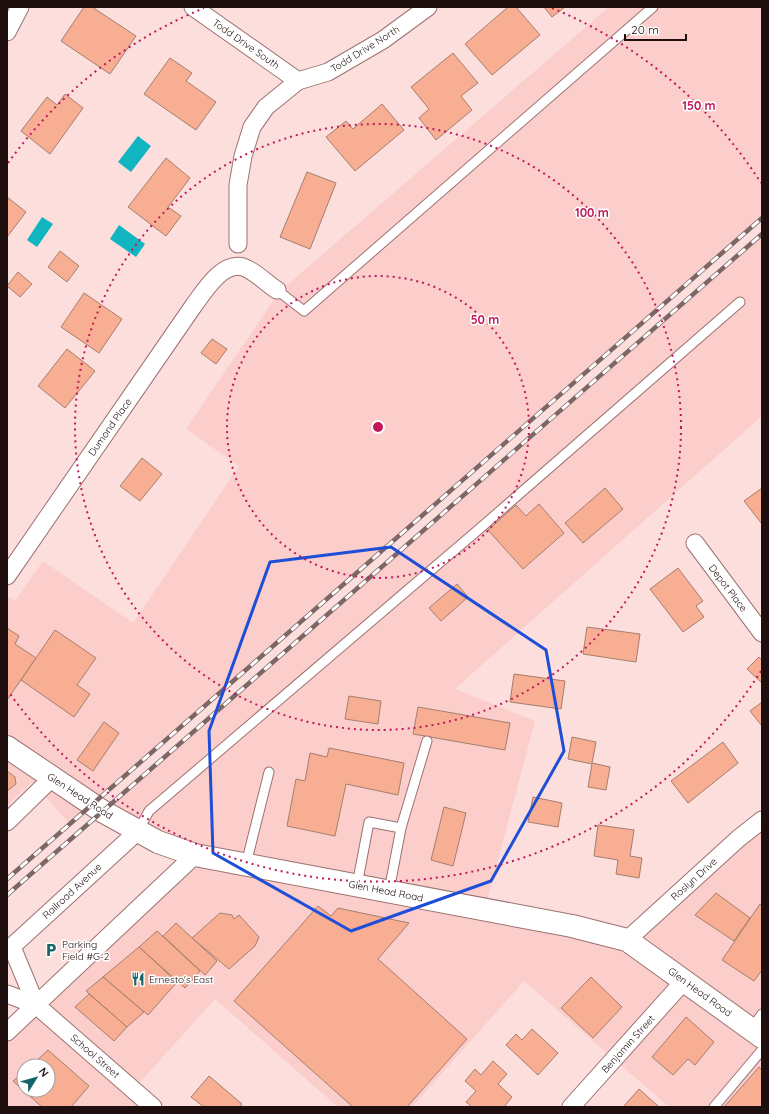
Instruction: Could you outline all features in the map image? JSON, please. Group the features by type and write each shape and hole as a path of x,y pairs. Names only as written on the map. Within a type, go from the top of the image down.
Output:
{"main road":[{"name":"Glen Head Road","path":"7,747 102,812 158,842 195,855 572,926 628,940 684,981 758,1027"}],"street":[{"path":"7,32 20,7"},
{"name":"Todd Drive South","path":"193,7 298,81"},
{"name":"Todd Drive North","path":"298,81 328,72 383,40 428,7"},
{"path":"238,244 238,185 243,156 252,127 266,107 298,81"},
{"name":"Dumond Place","path":"7,576 214,279 229,269 241,267 248,269 276,290"},
{"name":"Depot Place","path":"695,543 762,633"},
{"path":"7,822 52,778"},
{"name":"Roslyn Drive","path":"628,940 739,838 762,820"},
{"name":"Railroad Avenue","path":"9,949 138,831"},
{"path":"7,1032 195,855"},
{"name":"School Street","path":"9,949 36,1005"},
{"name":"Benjamin Street","path":"571,1107 684,981"},
{"name":"School Street","path":"7,994 36,1005 153,1107"}],"lane":[{"path":"276,290 304,311 653,7"},
{"path":"138,831 149,811 478,530 740,302"},
{"path":"389,892 401,828 427,741"},
{"path":"246,864 269,772"},
{"path":"357,886 369,822 401,828"},
{"path":"714,1107 762,1050"}],"highlighted area":[{"path":"391,547 546,650 564,751 491,881 351,931 213,853 209,731 270,562"}],"shaded area":[{"path":"609,7 762,7 762,218 70,824 32,782 7,806 7,596 15,601 43,561 133,623 239,466 186,429 279,292"},
{"path":"762,234 762,416 455,689 535,721 485,909 627,940 756,828 762,832 762,1107 669,1107 524,981 412,1107 338,1107 215,999 134,1089 153,1107 7,1107 7,1032 194,855 102,811"}],"water":[{"path":"138,136 151,146 131,172 118,162"},
{"path":"42,217 53,224 37,247 27,240"},
{"path":"119,225 145,244 136,257 110,239"}],"building":[{"path":"84,7 92,7 136,36 110,74 61,41"},
{"path":"508,7 516,7 540,35 492,75 465,44"},
{"path":"544,7 565,7 552,17"},
{"path":"453,53 478,83 461,96 472,110 436,140 419,118 429,109 411,87"},
{"path":"170,58 192,73 186,81 216,102 196,130 144,94"},
{"path":"65,94 83,108 50,154 21,131 47,97 57,105"},
{"path":"382,104 404,130 355,171 326,137 346,121 353,129"},
{"path":"166,158 190,178 168,207 181,216 166,236 128,207"},
{"path":"307,172 336,183 310,249 280,237"},
{"path":"7,197 26,212 7,237"},
{"path":"60,251 79,266 67,282 48,267"},
{"path":"18,272 32,284 20,297 7,286"},
{"path":"84,293 122,319 99,353 61,327"},
{"path":"212,339 227,349 216,364 201,353"},
{"path":"67,349 95,371 65,408 38,386"},
{"path":"142,458 162,474 140,501 120,486"},
{"path":"605,488 623,509 583,543 565,523"},
{"path":"762,488 762,524 744,501"},
{"path":"539,504 564,533 523,569 488,530 516,505 526,516"},
{"path":"678,568 703,601 696,606 704,617 683,632 650,589"},
{"path":"457,584 468,597 441,621 429,608"},
{"path":"587,627 640,634 636,662 583,654"},
{"path":"7,628 19,636 15,644 36,658 7,700"},
{"path":"55,630 96,658 77,685 90,694 74,717 21,680"},
{"path":"759,657 762,660 762,683 747,669"},
{"path":"514,674 565,681 561,709 510,702"},
{"path":"349,696 381,701 378,724 345,719"},
{"path":"762,702 762,726 750,711"},
{"path":"418,707 510,723 505,750 413,734"},
{"path":"104,722 119,733 93,771 77,760"},
{"path":"572,737 596,742 592,763 610,767 606,790 588,787 592,764 568,759"},
{"path":"723,742 738,763 688,803 671,781"},
{"path":"329,748 404,763 398,795 346,784 335,836 287,826 296,779 305,781 310,753 327,757"},
{"path":"7,771 15,777 16,784 7,791"},
{"path":"533,797 562,803 558,827 528,822"},
{"path":"444,807 466,813 453,866 431,860"},
{"path":"598,825 634,830 630,856 642,858 639,878 616,874 618,860 594,856"},
{"path":"716,893 750,918 734,941 695,915"},
{"path":"760,904 762,905 762,970 754,981 722,960"},
{"path":"318,906 331,916 338,908 409,923 378,959 467,1039 407,1107 353,1107 234,1001"},
{"path":"220,913 232,915 234,919 239,915 259,937 255,946 229,969 192,938"},
{"path":"176,923 217,961 205,975 163,936"},
{"path":"157,931 200,971 185,988 139,947"},
{"path":"139,947 177,982 148,1015 103,977"},
{"path":"103,977 144,1012 127,1027 86,991"},
{"path":"591,977 622,1007 593,1038 561,1008"},
{"path":"89,994 127,1027 114,1041 75,1007"},
{"path":"686,1017 714,1042 695,1065 688,1059 673,1075 652,1057"},
{"path":"532,1029 558,1053 538,1075 506,1045 516,1034 522,1040"},
{"path":"48,1050 89,1086 71,1107 42,1107 32,1098 56,1098 56,1058 40,1058"},
{"path":"493,1061 507,1074 498,1084 512,1097 504,1107 472,1107 466,1102 476,1091 465,1081 475,1069 481,1075"},
{"path":"759,1067 762,1070 762,1107 724,1107"},
{"path":"209,1076 242,1104 240,1107 204,1107 191,1097"},
{"path":"639,1089 658,1106 658,1107 623,1107"}],"railway":[{"path":"7,879 762,218"},
{"path":"7,895 762,234"}],"place":[{"name":"Parking Field #G-2","path":"51,950"},
{"name":"Ernesto's East","path":"138,979"}]}
